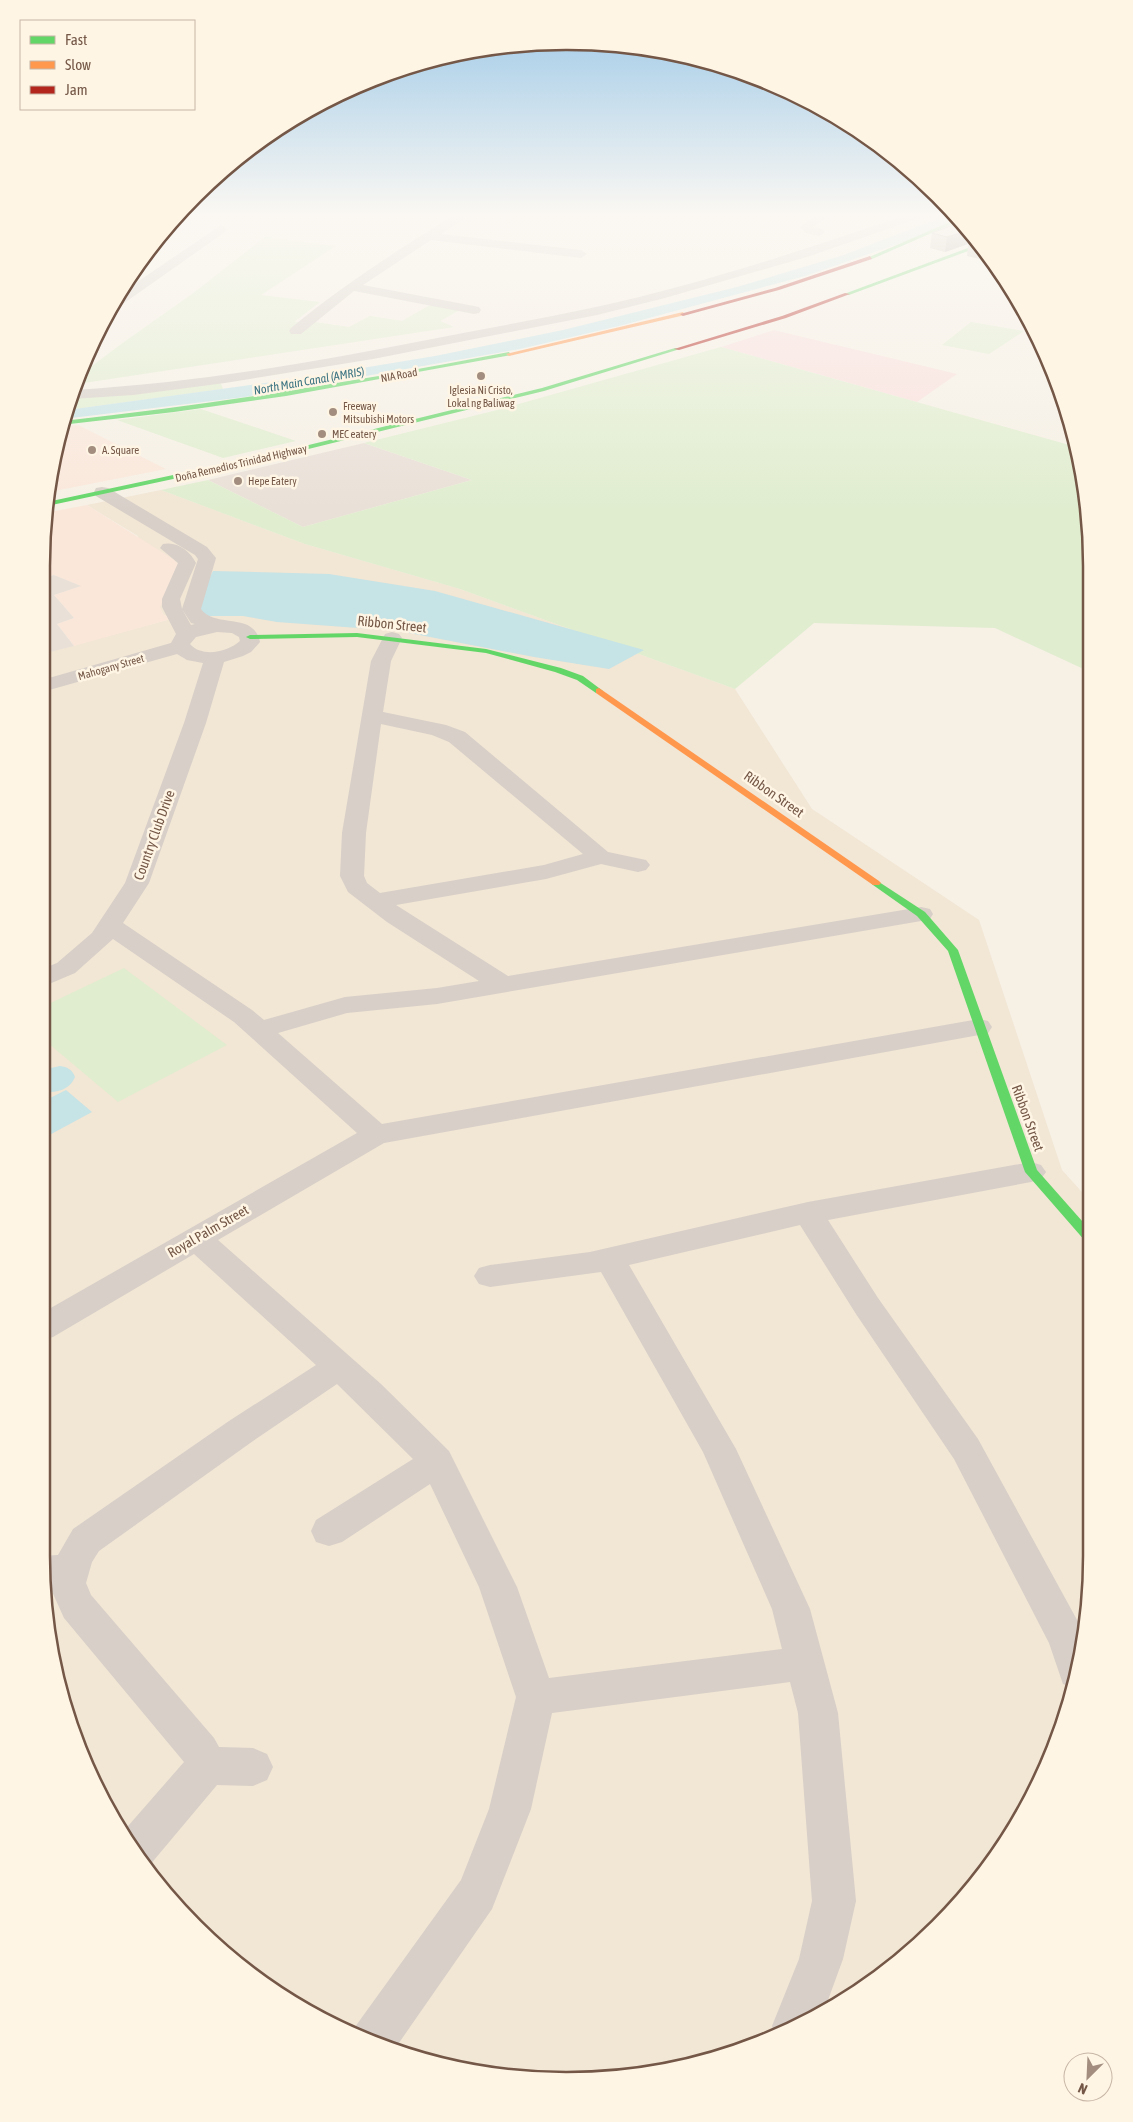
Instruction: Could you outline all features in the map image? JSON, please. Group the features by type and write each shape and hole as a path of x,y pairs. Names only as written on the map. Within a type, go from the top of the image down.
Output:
{"main road":[{"name":"NIA Road","path":"71,421 229,392 517,353 685,313"},
{"name":"Doña Remedios Trinidad Highway","path":"54,503 325,444 572,381 795,313"},
{"name":"Ribbon Street","path":"250,637 357,635 392,638 486,651 558,670 580,678 921,914 953,950 1031,1172 1083,1231"}],"street":[{"path":"296,331 316,313"},
{"path":"79,395 133,391 229,392 373,355 587,313"},
{"path":"82,497 184,557 187,564 171,599 171,607 188,654 215,657 240,651 250,642 250,637 239,629 217,626 198,619 191,609 206,568 207,558 201,551 102,492"},
{"name":"Mahogany Street","path":"50,689 183,641 194,630 217,626"},
{"path":"392,638 381,661 354,833 352,876 357,888 396,918 502,984"},
{"name":"Country Club Drive","path":"50,975 66,968 101,938 137,883 195,723 215,657"},
{"path":"372,716 438,730 457,737 600,857 638,866"},
{"path":"374,901 546,872 600,857"},
{"path":"259,1030 345,1006 437,996 921,914"},
{"path":"110,925 243,1016 376,1135"},
{"name":"Royal Palm Street","path":"50,1323 376,1135 979,1026"},
{"path":"490,1276 590,1263 808,1213 1031,1172"},
{"path":"808,1213 867,1306 966,1449 1068,1642 1073,1657"},
{"path":"196,1238 370,1393 437,1461 498,1586 536,1697 510,1809 477,1894 376,2036"},
{"path":"610,1259 718,1449 792,1609 818,1713 834,1901 820,1959 798,2017"},
{"path":"207,1766 200,1751 77,1606 66,1583 57,1571 75,1558 86,1540 241,1431 339,1366"},
{"path":"329,1531 437,1461"},
{"path":"536,1697 805,1663"},
{"path":"207,1766 253,1767"},
{"path":"139,1845 207,1766"}],"shaded area":[{"path":"774,330 957,374 917,402 721,347"},
{"name":"A. Square","path":"78,425 166,469 56,491 70,426"},
{"path":"364,443 472,480 303,527 208,480"},
{"path":"161,490 305,544 460,589 735,689 812,809 979,920 1062,1170 1083,1193 1083,1555 1079,1623 1065,1689 1056,1722 1044,1753 1014,1814 976,1870 932,1921 907,1944 853,1985 795,2019 733,2045 700,2054 634,2068 600,2071 566,2072 499,2068 466,2062 400,2045 338,2019 308,2003 252,1965 226,1944 201,1921 157,1870 119,1814 103,1784 77,1722 68,1689 54,1623 51,1589 50,652 171,619 163,614 160,608 138,536 87,505"},
{"path":"87,505 173,559 178,564 177,572 160,607 163,614 171,619 74,646 57,624 74,618 54,595 80,586 54,575 50,576 53,511"},
{"path":"54,575 81,586 54,595 74,618 57,624 74,646 50,652 50,576"}],"green space":[{"path":"165,313 306,313 294,322 315,322 349,327 370,316 402,321 416,313 454,313 440,321 454,327 84,383 90,368"},
{"path":"971,322 1024,331 989,354 942,345"},
{"path":"721,347 1068,445 1079,499 1082,533 1083,669 995,628 814,623 735,689 460,589 305,544 161,490 208,480 303,527 472,480 364,443 497,410"},
{"path":"220,381 223,389 75,409 78,398"},
{"path":"201,409 296,441 223,458 117,420"},
{"path":"124,968 227,1045 118,1102 50,1045 50,1003"}],"water":[{"name":"North Main Canal (AMRIS)","path":"632,313 667,313 520,349 245,397 72,418 75,409 302,378 435,356 563,330"},
{"path":"213,571 329,574 435,591 644,650 609,669 534,657 399,631 277,622 243,616 198,616 196,605"},
{"path":"60,1066 67,1068 71,1070 75,1077 66,1088 50,1092 50,1068"},
{"path":"66,1090 92,1112 50,1135 50,1098"}],"traffic: fast":[{"path":"54,503 276,455 544,389 677,349"},
{"path":"71,422 286,394 509,354"},
{"path":"250,637 357,635 486,651 558,670 580,678 599,691"},
{"path":"876,883 921,914 953,950 1031,1172 1083,1231"}],"traffic: slow":[{"path":"509,354 683,314"},
{"path":"599,691 876,883"}],"traffic: jam":[{"path":"677,349 795,313"}],"place":[{"name":"Iglesia Ni Cristo, Lokal ng Baliwag","path":"481,376"},
{"name":"Freeway Mitsubishi Motors","path":"333,412"},
{"name":"MEC eatery","path":"322,434"},
{"name":"A. Square","path":"92,450"},
{"name":"Hepe Eatery","path":"238,481"}]}
